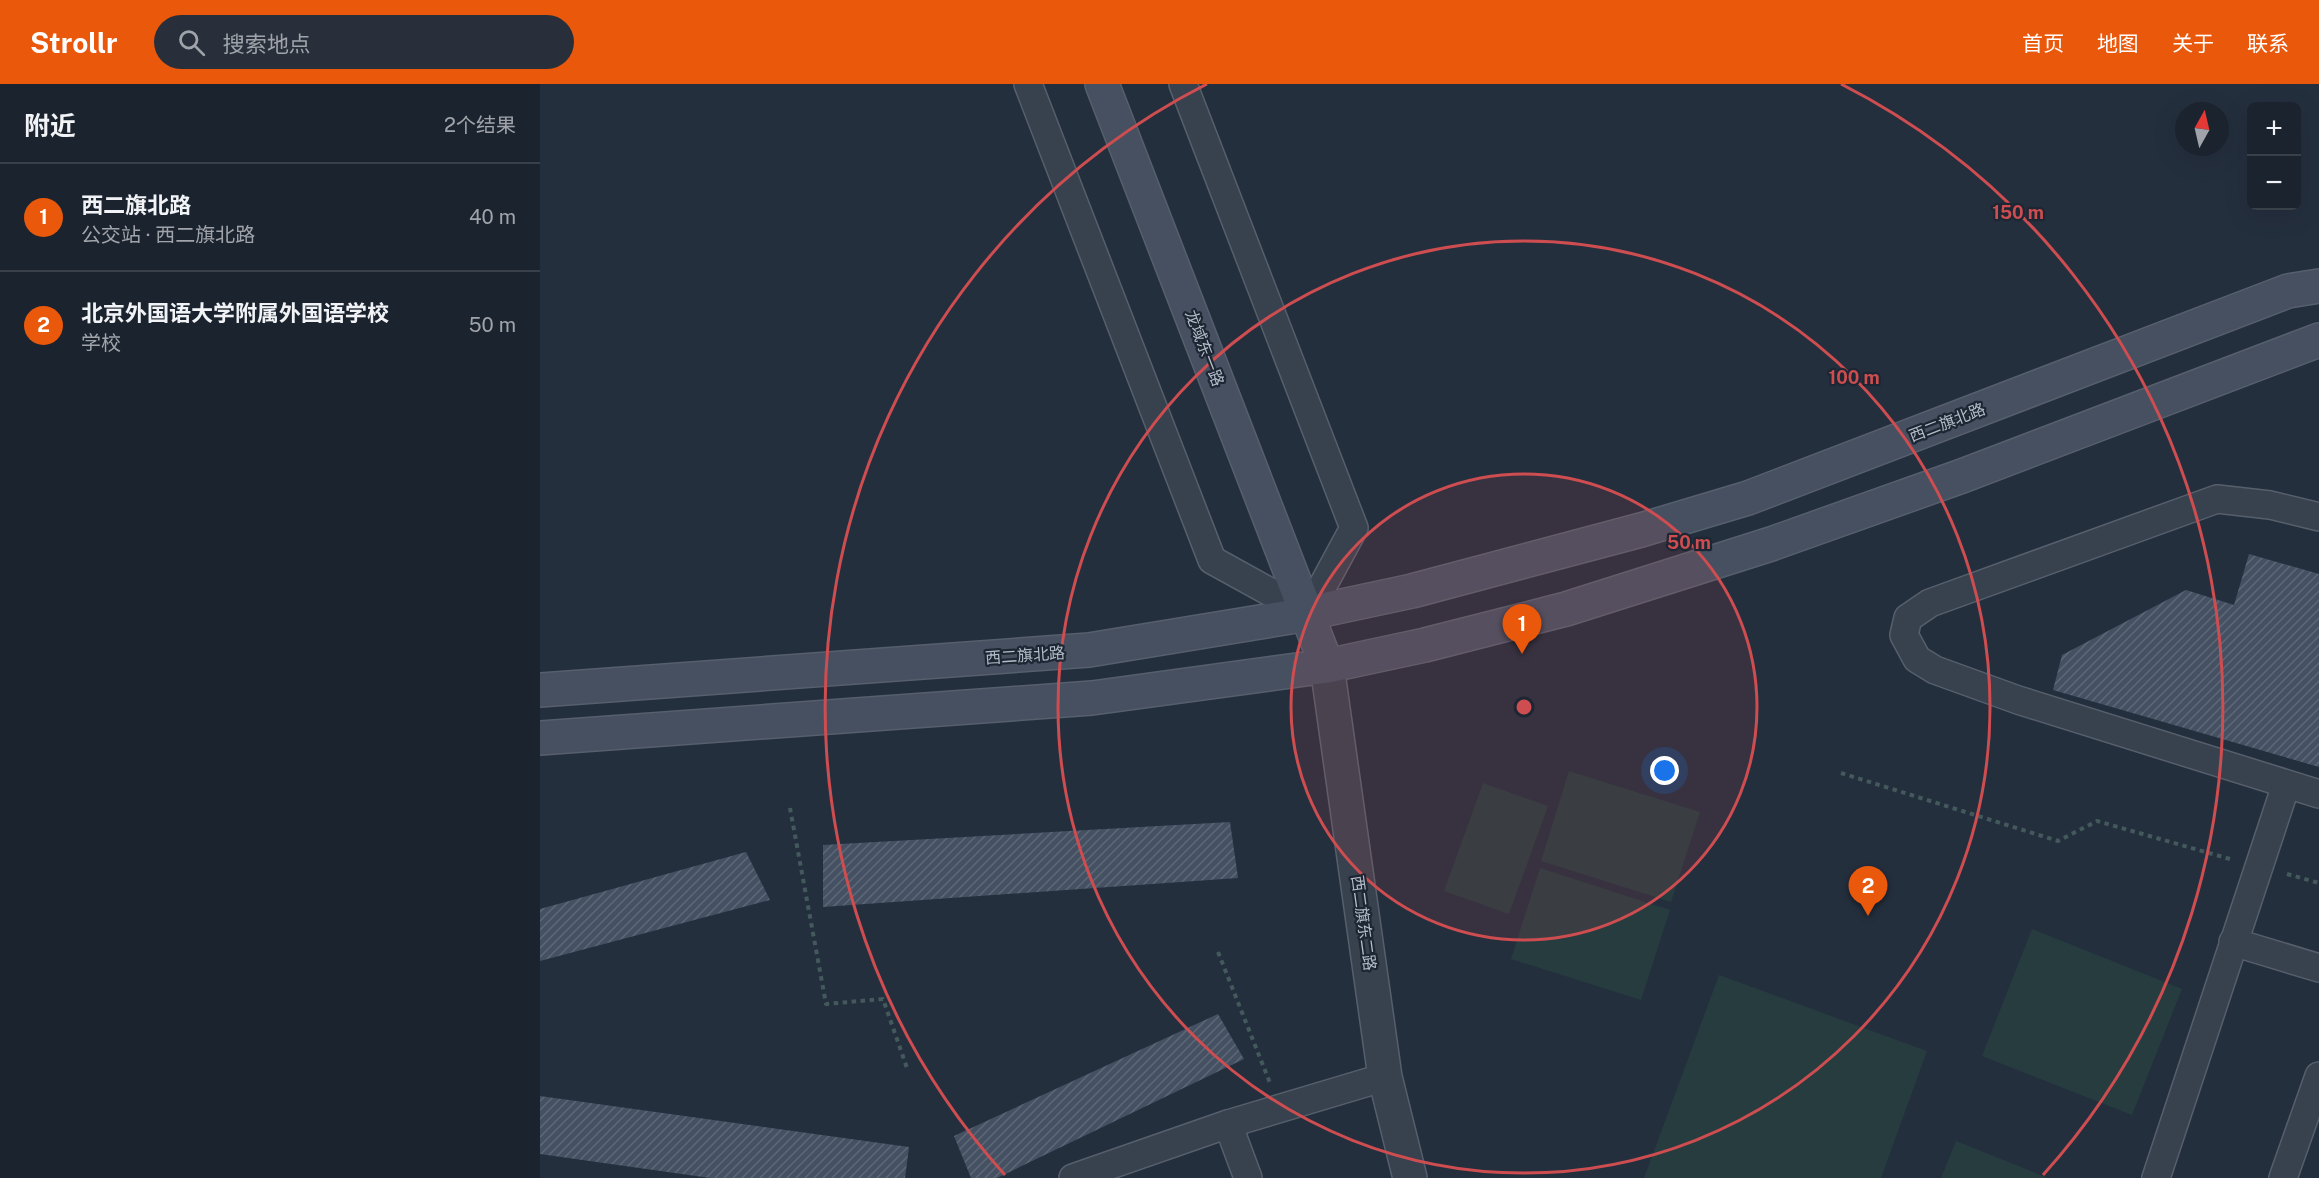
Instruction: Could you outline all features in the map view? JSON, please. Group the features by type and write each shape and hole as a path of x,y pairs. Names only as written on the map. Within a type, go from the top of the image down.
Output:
{"main road":[{"name":"龙域东一路","path":"1102,84 1328,666"},
{"name":"西二旗北路","path":"540,690 1089,650 1308,613 1412,591 1630,533 1748,498 2288,291 2319,286"},
{"path":"540,738 1092,698 1328,666 1425,645 1566,609 1771,544 1962,476 2319,340"}],"street":[{"path":"1028,84 1212,560 1308,613 1354,528 1183,84"},
{"path":"2319,517 2270,505 2217,499 1930,603 1908,618 1904,635 1917,658 1935,670 2018,700 2319,794"},
{"name":"西二旗东二路","path":"1328,666 1385,1077 1410,1178"},
{"path":"2156,1178 2286,785"},
{"path":"2233,942 2319,968"},
{"path":"2284,1178 2319,1076"},
{"path":"1073,1178 1228,1124 1385,1077"},
{"path":"1228,1124 1248,1178"}],"path":[{"path":"1841,773 2058,842 2097,821 2319,883"},
{"path":"790,808 826,1004 883,999 907,1068"},
{"path":"1218,952 1280,1108"}],"green space":[{"path":"1569,771 1700,812 1671,902 1541,861"},
{"path":"1483,783 1548,806 1509,914 1444,891"},
{"path":"1540,868 1670,910 1641,1000 1511,959"},
{"path":"2032,929 2182,989 2132,1115 1982,1056"},
{"path":"1719,975 1927,1051 1881,1178 1644,1178"},
{"path":"1956,1141 2048,1178 1941,1178"}],"building":[{"path":"2249,554 2319,574 2319,767 2053,690 2062,655 2186,590 2234,605"},
{"path":"1230,822 1238,878 823,907 823,845"},
{"path":"746,852 770,900 540,961 540,909"},
{"path":"1218,1014 1244,1059 997,1178 971,1178 954,1136"},
{"path":"540,1096 909,1147 905,1178 710,1178 540,1154"}],"place":[{"name":"西二旗北路","path":"1522,654"},
{"name":"北京外国语大学附属外国语学校","path":"1868,916"}]}
